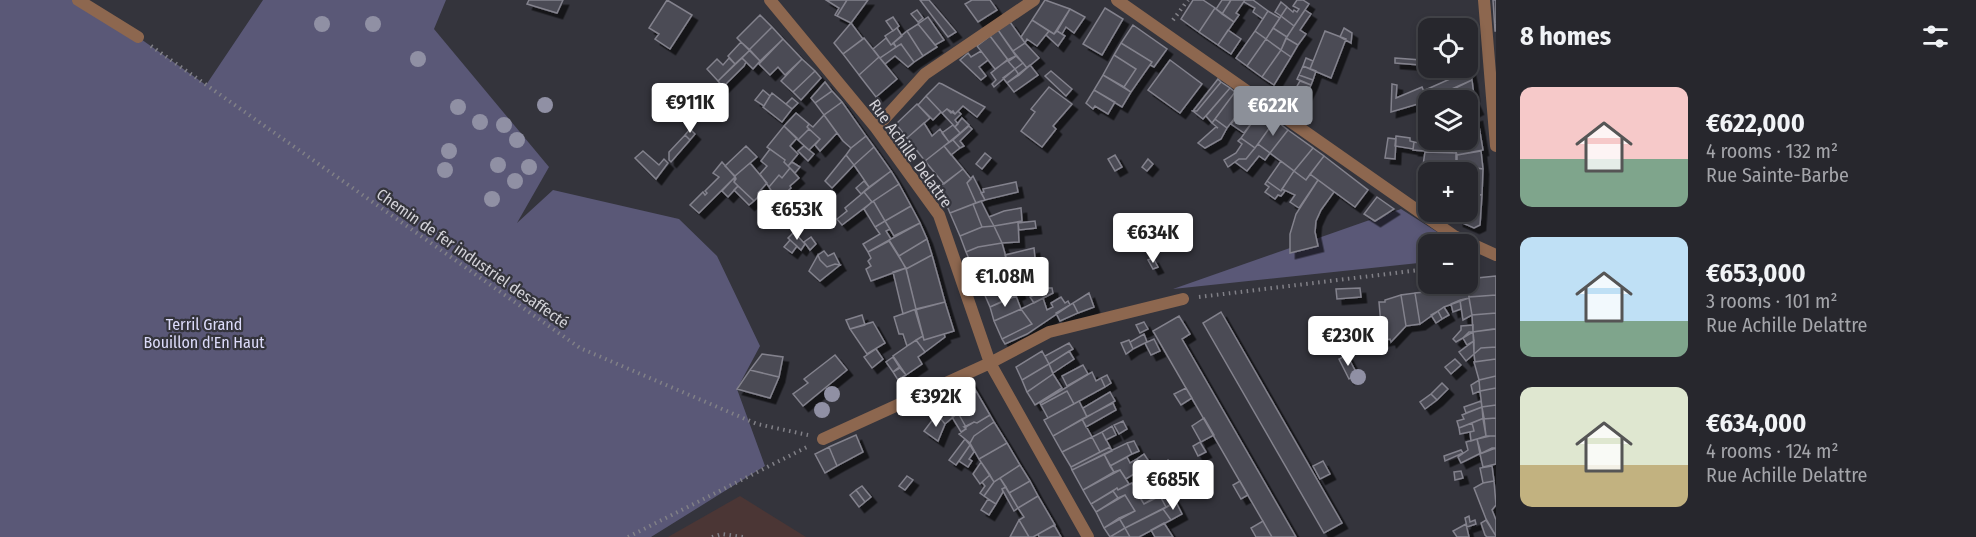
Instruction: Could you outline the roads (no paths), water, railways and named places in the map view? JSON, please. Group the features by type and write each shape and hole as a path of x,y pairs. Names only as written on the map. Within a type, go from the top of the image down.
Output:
{"street":[{"path":"78,0 138,37"},
{"name":"Rue Achille Delattre","path":"770,0 876,128 939,215 990,363 1088,537"},
{"path":"876,128 925,74 1034,0"},
{"path":"1117,0 1454,236 1496,255"},
{"path":"1484,0 1496,146"},
{"path":"824,439 990,363 1048,332 1183,299"}],"park label":[{"name":"Terril Grand Bouillon d'En Haut","path":"204,333"}]}
